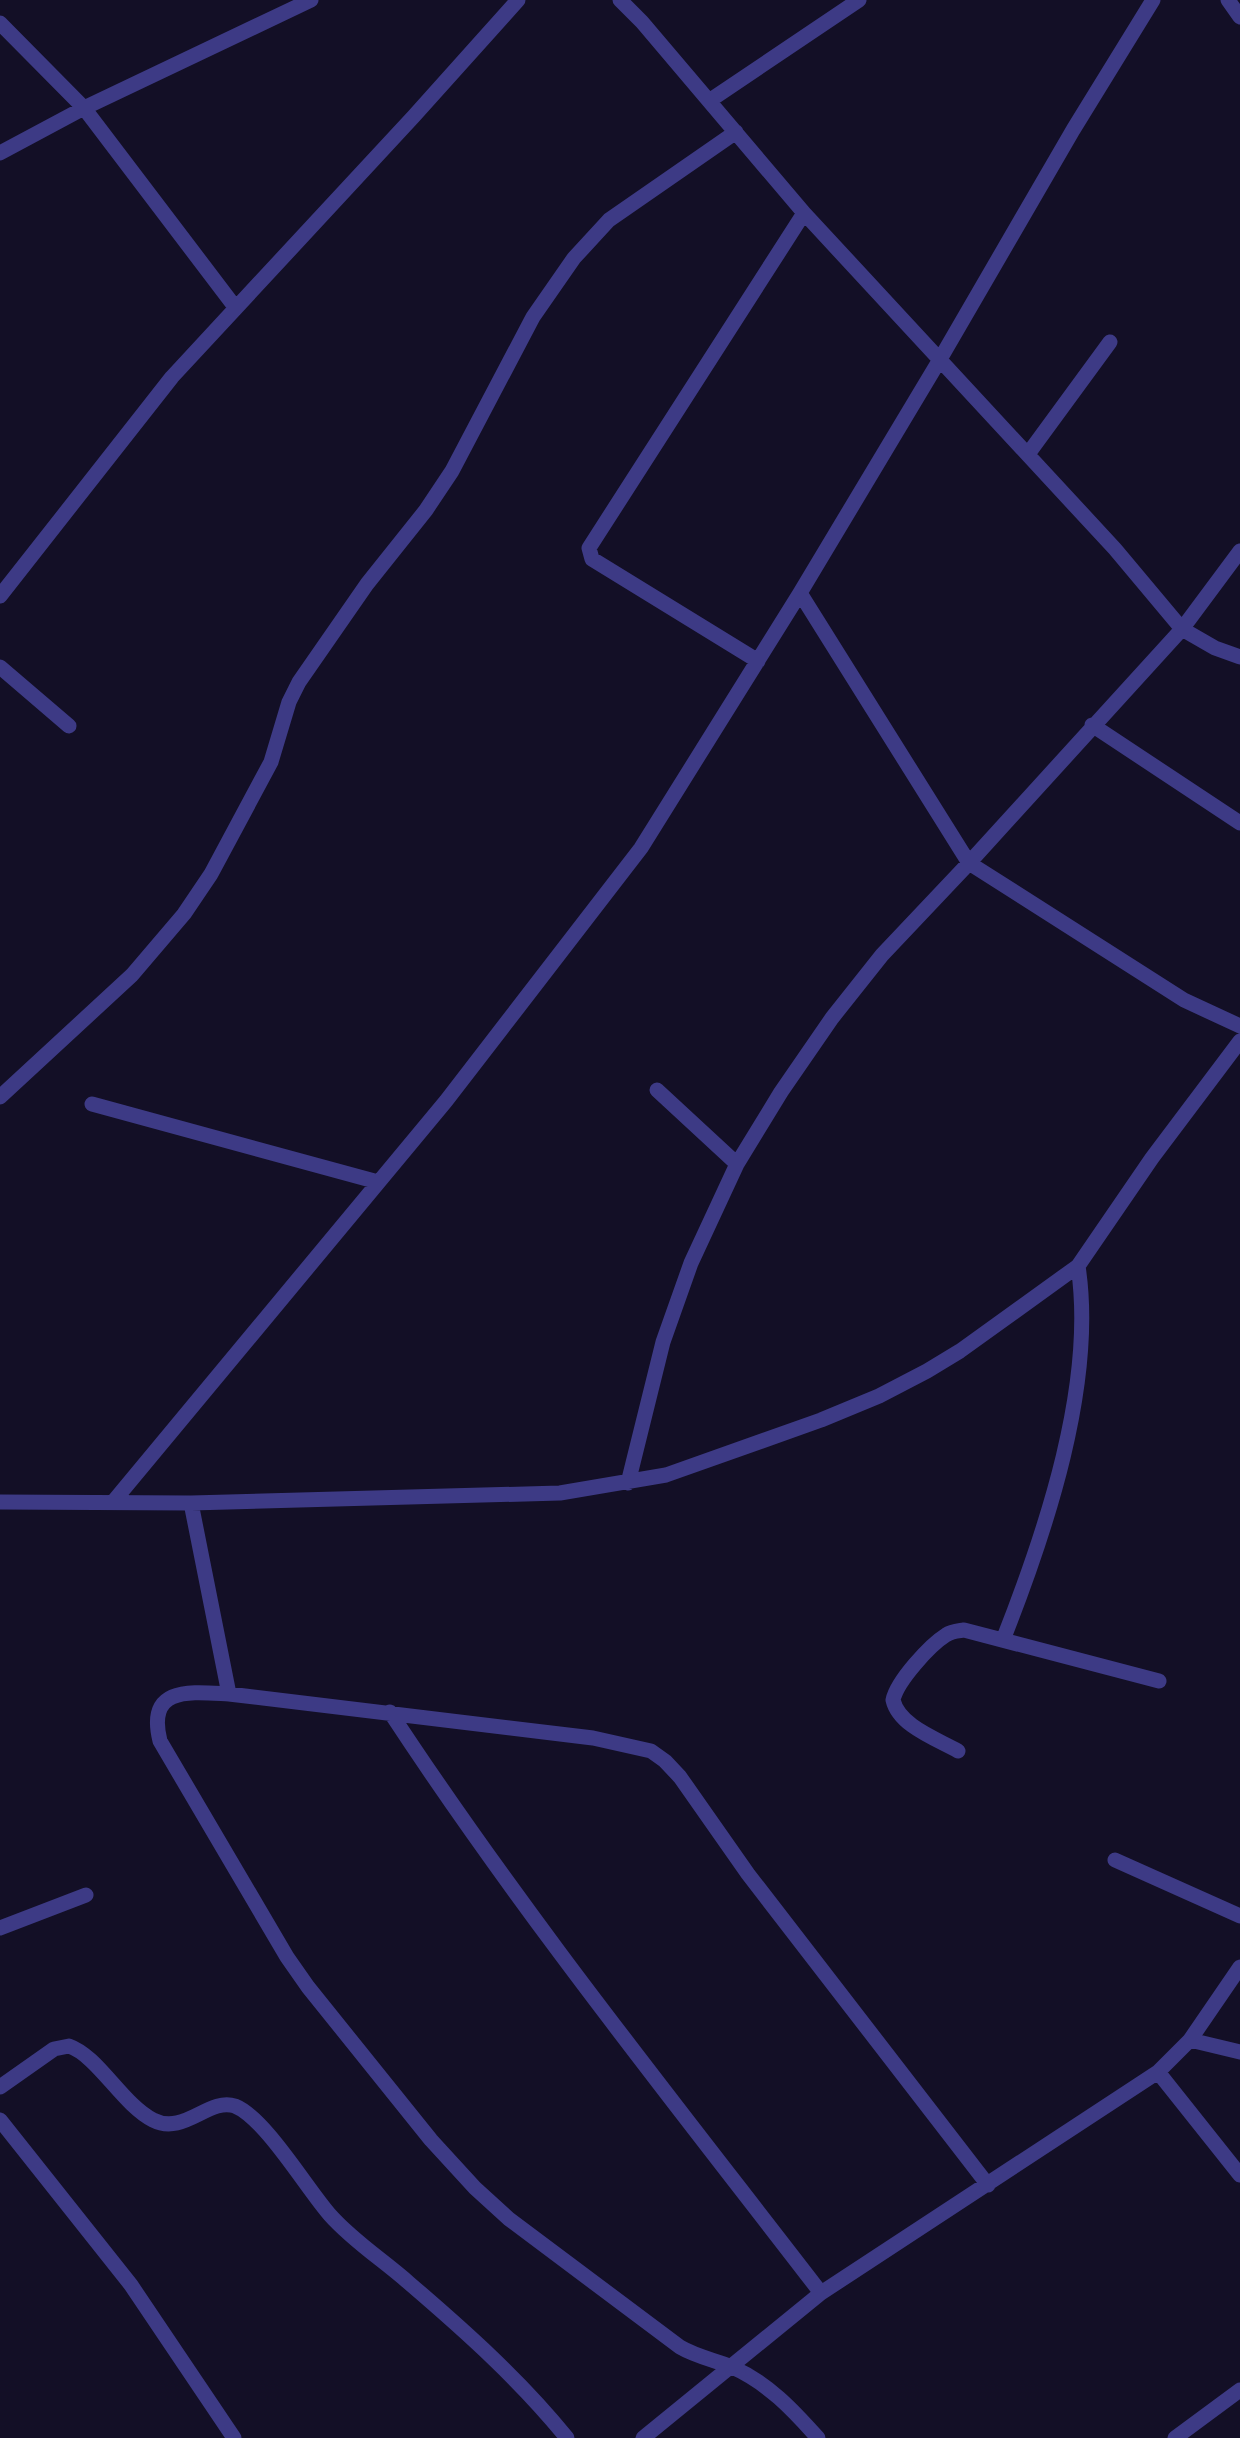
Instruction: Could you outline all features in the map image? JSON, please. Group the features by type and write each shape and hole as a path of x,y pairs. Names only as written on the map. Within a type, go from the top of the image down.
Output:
{"street":[{"path":"0,153 84,108 311,0"},
{"path":"1,592 128,430 235,307 414,116 518,0"},
{"path":"620,0 642,22 804,213 1115,549 1182,629 1215,648 1240,657"},
{"path":"710,101 859,0"},
{"path":"113,1502 446,1101 620,877 800,593 939,361 1073,130 1153,0"},
{"path":"1228,0 1240,17"},
{"path":"0,23 84,108 235,307"},
{"path":"0,1097 132,975 161,944 211,874 271,762 289,702 299,682 367,584 426,510 452,471 533,318 574,258 591,237 624,208 736,132"},
{"path":"758,661 592,559 589,548 804,213"},
{"path":"1028,454 1110,342"},
{"path":"627,1483 663,1342 691,1263 736,1164 781,1092 853,990 912,921 969,863 1092,725 1182,629 1240,551"},
{"path":"800,593 969,863 1184,1000 1240,1026"},
{"path":"0,667 69,726"},
{"path":"1092,725 1240,823"},
{"path":"0,1502 190,1503 517,1496 560,1493 627,1483 675,1472 879,1396 960,1351 1078,1266 1152,1158 1240,1041"},
{"path":"657,1090 736,1164"},
{"path":"92,1104 378,1182"},
{"path":"1004,1640 1040,1542 1060,1466 1081,1341 1082,1296 1078,1266"},
{"path":"190,1503 229,1694"},
{"path":"958,1751 902,1718 895,1709 894,1694 904,1678 932,1648 953,1632 964,1630 1159,1681"},
{"path":"818,2438 769,2388 730,2366 701,2357 680,2347 544,2247 492,2204 431,2140 308,1987 266,1923 160,1741 156,1726 158,1715 172,1695 182,1692 229,1694 615,1741 651,1751 665,1761 755,1883 988,2185"},
{"path":"390,1712 433,1777 526,1906 821,2293"},
{"path":"1115,1860 1240,1917"},
{"path":"0,1928 86,1895"},
{"path":"643,2438 821,2293 1158,2072 1190,2040 1240,1967"},
{"path":"1190,2040 1240,2052"},
{"path":"0,2087 54,2049 69,2046 82,2053 140,2111 162,2124 181,2122 219,2106 236,2106 259,2126 337,2222 490,2355 567,2438"},
{"path":"1158,2072 1240,2175"},
{"path":"0,2121 131,2285 234,2438"},
{"path":"1175,2438 1240,2390"}]}
